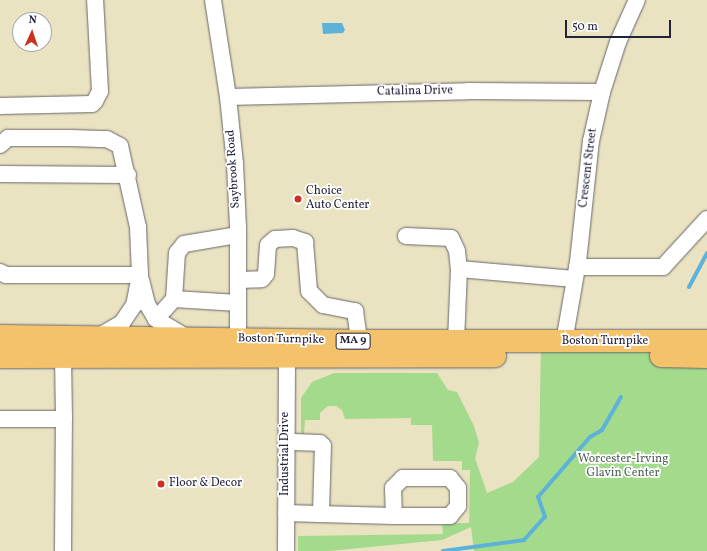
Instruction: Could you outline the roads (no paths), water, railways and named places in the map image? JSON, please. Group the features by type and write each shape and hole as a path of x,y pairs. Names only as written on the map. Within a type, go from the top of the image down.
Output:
{"highway":[{"name":"Boston Turnpike","path":"0,336 359,341 707,341"},
{"name":"Boston Turnpike","path":"0,357 707,357"}],"street":[{"path":"0,106 92,104 95,101 100,91 95,0"},
{"name":"Saybrook Road","path":"213,0 228,97 238,235 238,339"},
{"name":"Crescent Street","path":"564,342 576,273 591,141 602,92 618,42 637,0"},
{"name":"Catalina Drive","path":"228,97 468,91 602,92"},
{"path":"0,145 8,138 107,139 120,146 128,175 138,228 140,275 147,304 156,319 189,339"},
{"path":"0,174 128,175"},
{"path":"459,269 576,273 664,267 707,218"},
{"path":"156,319 174,299 177,253 184,244 238,235"},
{"path":"406,236 451,238 457,251 459,269 456,341"},
{"path":"238,280 262,279 266,274 268,245 276,239 293,238 305,242 308,291 323,305 355,311 359,341"},
{"path":"0,272 6,276 140,275"},
{"path":"96,338 122,323 134,305 140,275"},
{"path":"174,299 238,303"},
{"path":"63,356 63,551"},
{"name":"Industrial Drive","path":"286,551 287,356"},
{"path":"0,420 64,420"},
{"path":"286,442 320,443 323,446 321,512 318,514"},
{"path":"286,513 394,516"}],"water":[{"path":"322,23 342,23 345,30 343,33 323,34"}],"waterway":[{"path":"689,287 707,253"},
{"path":"443,551 524,540 545,517 538,497 590,437 602,430 621,397"}],"place":[{"name":"Choice Auto Center","path":"298,199"},
{"name":"Floor & Decor","path":"161,484"}],"park label":[{"name":"Worcester-Irving Glavin Center","path":"623,467"}]}
